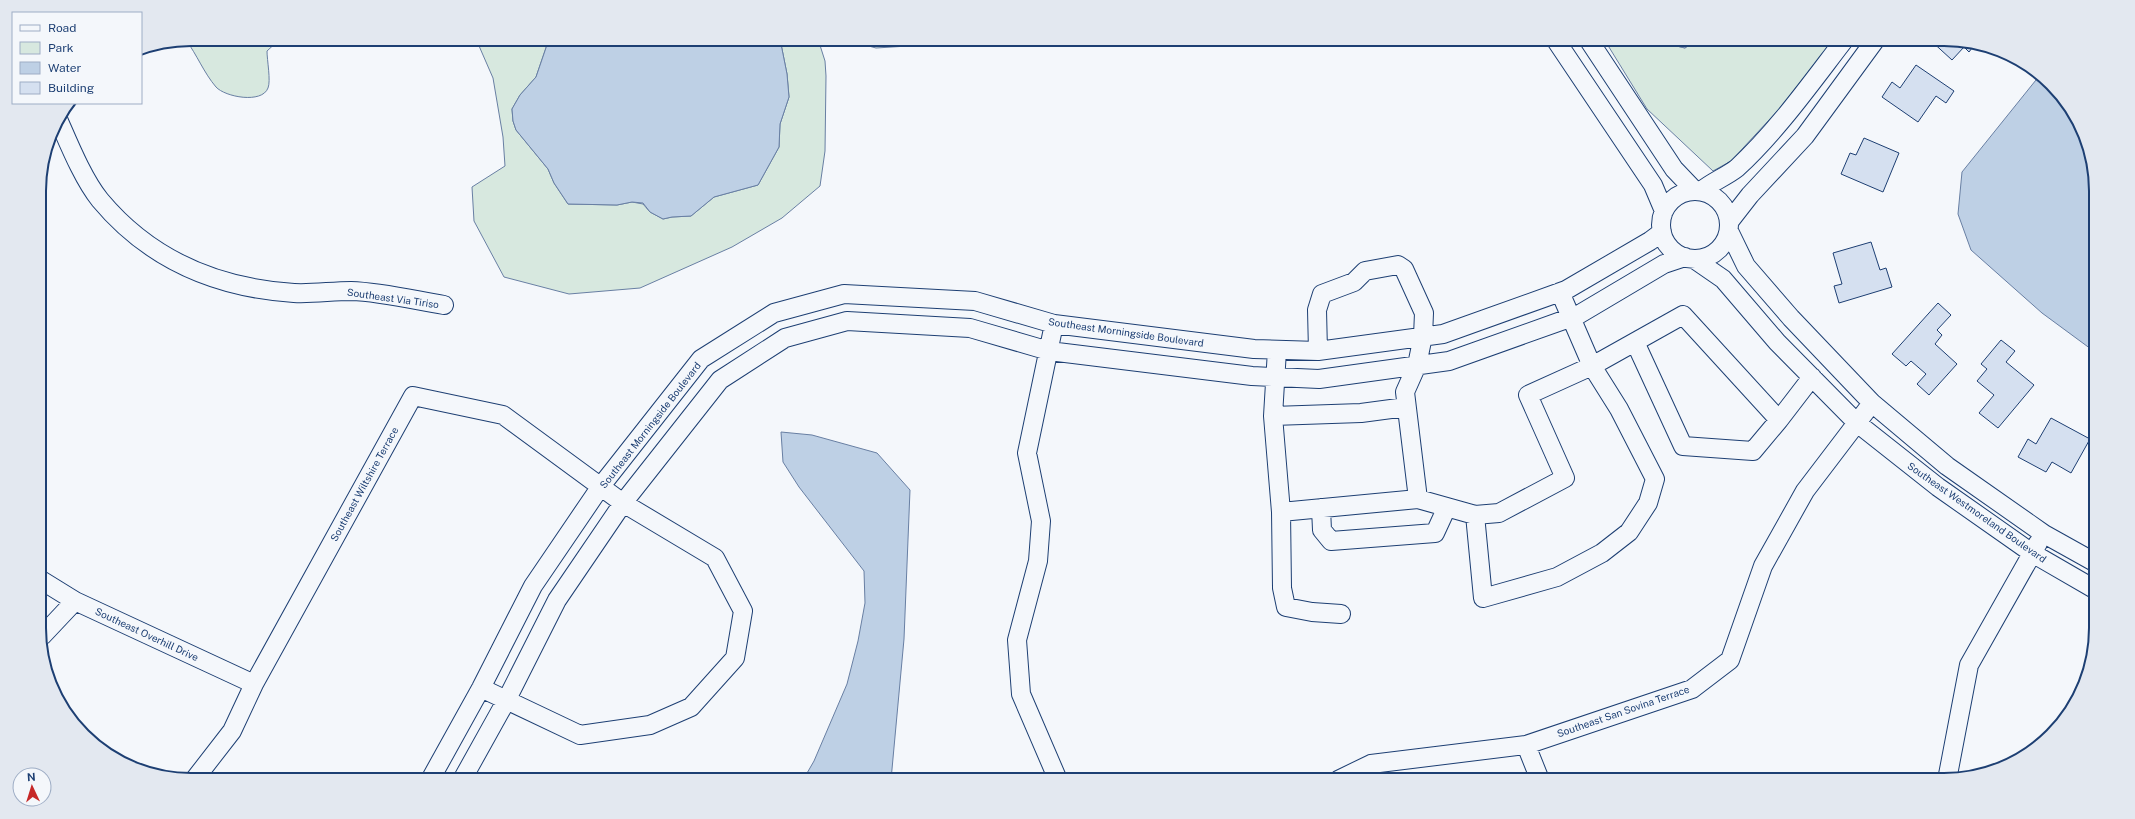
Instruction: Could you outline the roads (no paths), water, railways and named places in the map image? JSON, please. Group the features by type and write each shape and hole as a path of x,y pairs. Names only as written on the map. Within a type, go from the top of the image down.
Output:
{"street":[{"path":"1560,46 1653,185 1664,211"},
{"path":"1593,46 1674,169 1698,191 1718,200 1724,207 1729,226"},
{"path":"1690,258 1671,249 1662,232 1661,223 1664,211 1673,199 1681,194 1698,191 1736,169 1782,119 1839,46"},
{"path":"466,773 506,701 558,600 623,503 720,380 785,338 846,321 970,328 1048,351 1252,376 1319,379 1449,361 1572,317 1664,264 1706,256 1717,251 1726,238 1729,226 1750,195 1805,136 1871,46"},
{"name":"Southeast Via Tiriso","path":"61,126 77,161 100,200 144,243 190,270 234,285 294,293 352,291 444,305"},
{"name":"Southeast Westmoreland Boulevard","path":"1729,226 1746,266 1791,318 1872,403 1947,466 2044,534 2089,559"},
{"name":"Southeast Morningside Boulevard","path":"434,773 482,688 534,586 601,486 701,359 774,313 844,294 975,301 1054,324 1254,349 1318,351 1443,334 1560,292 1650,241 1662,232"},
{"name":"Southeast Westmoreland Boulevard","path":"1690,258 1724,279 1777,342 1857,423 1938,487 2032,553 2089,586"},
{"path":"1318,351 1317,310 1322,294 1354,282 1365,271 1398,265 1404,269 1424,313 1423,336 1417,365 1405,392 1418,499"},
{"path":"1475,515 1483,598 1557,577 1602,553 1629,532 1648,504 1655,479 1619,409 1592,366 1560,292"},
{"path":"844,294 846,321"},
{"path":"1281,512 1418,499 1475,515 1499,512 1564,478 1528,395 1592,366 1683,315 1779,420"},
{"path":"1054,324 1027,453 1041,521 1038,561 1018,640 1021,694 1055,773"},
{"path":"1635,342 1683,446 1753,451 1812,377"},
{"path":"1277,350 1274,377 1273,416 1281,512 1282,588 1286,607 1312,612 1341,614"},
{"name":"Southeast Wiltshire Terrace","path":"199,773 232,731 254,684 413,396 503,415 623,503 715,558 743,611 735,658 691,708 650,725 580,735 506,701 482,688"},
{"name":"Southeast San Sovina Terrace","path":"1352,773 1371,764 1526,745 1692,688 1730,660 1763,566 1805,491 1872,403"},
{"path":"1273,416 1361,413 1406,407"},
{"path":"1321,508 1322,530 1331,541 1435,534 1447,507"},
{"path":"1948,773 1969,665 2044,534"},
{"name":"Southeast Overhill Drive","path":"46,583 75,601 254,684"},
{"path":"46,632 75,601"},
{"path":"1526,745 1537,773"}],"water":[{"path":"547,46 781,46 787,74 789,97 780,124 779,147 758,185 714,197 691,216 663,219 650,212 643,203 632,202 617,205 568,204 554,183 548,169 516,130 513,121 512,109 520,95 536,77"},
{"path":"1677,46 1688,46 1685,48"},
{"path":"2036,80 2059,103 2070,119 2078,136 2088,172 2089,348 2042,313 1971,250 1958,214 1962,172"},
{"path":"781,432 812,435 877,453 910,490 904,639 892,773 807,773 814,761 847,684 858,641 865,603 864,571 799,487 783,462"}]}
